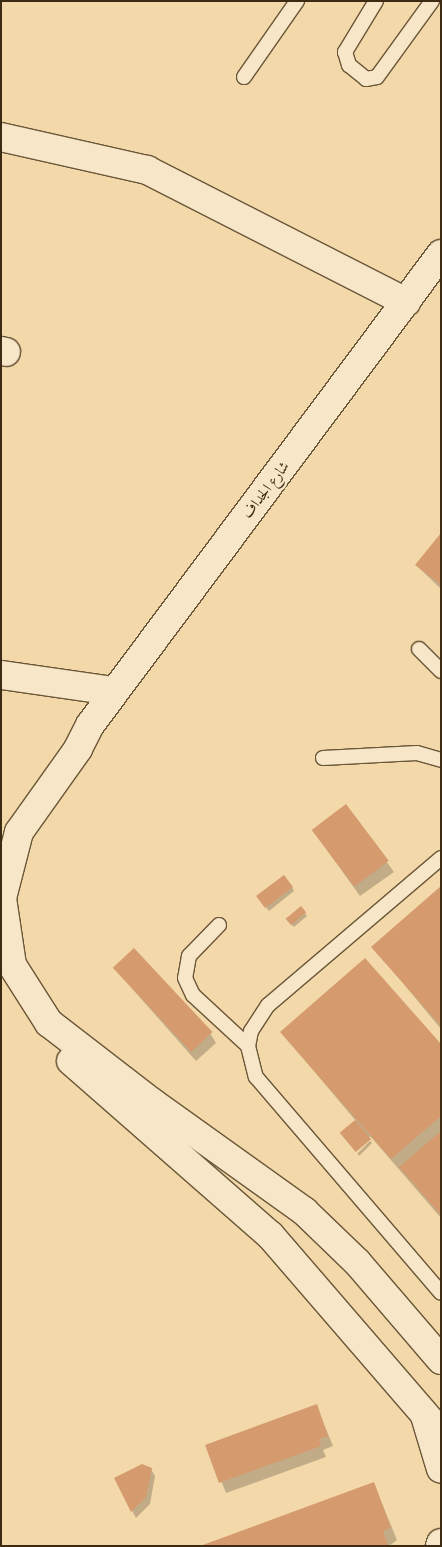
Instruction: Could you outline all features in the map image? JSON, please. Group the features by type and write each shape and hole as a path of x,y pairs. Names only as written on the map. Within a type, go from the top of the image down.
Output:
{"street":[{"path":"1,137 147,170 406,302"},
{"name":"شارع الجداف","path":"90,725 441,254"},
{"path":"1,675 114,691"},
{"path":"1,833 66,746 90,725"},
{"path":"90,725 74,755 19,832 5,876 6,944 22,986 67,1038 323,1227 441,1360"},
{"path":"1,984 38,1032 270,1235 433,1424 441,1469"}],"lane":[{"path":"244,77 297,1"},
{"path":"376,1 345,52 349,65 366,79 377,77 432,1"},
{"path":"419,650 441,671"},
{"path":"323,758 417,753 441,760"},
{"path":"441,858 268,1005 251,1031 248,1046 256,1077 441,1293"},
{"path":"219,925 189,956 185,978 193,996 248,1046"}],"building":[{"path":"441,533 441,585 415,565"},
{"path":"346,804 389,861 354,887 312,830"},
{"path":"284,875 293,887 265,908 256,896"},
{"path":"441,886 441,1026 371,947"},
{"path":"301,906 306,912 291,925 286,919"},
{"path":"134,948 212,1032 191,1052 113,968"},
{"path":"365,958 441,1044 441,1116 391,1159 280,1032"},
{"path":"355,1120 371,1139 356,1152 340,1133"},
{"path":"441,1131 441,1215 399,1167"},
{"path":"317,1404 328,1436 319,1439 321,1446 219,1483 205,1445"},
{"path":"142,1464 152,1468 146,1497 131,1512 114,1478"},
{"path":"374,1482 391,1528 383,1531 388,1546 200,1546"}]}
